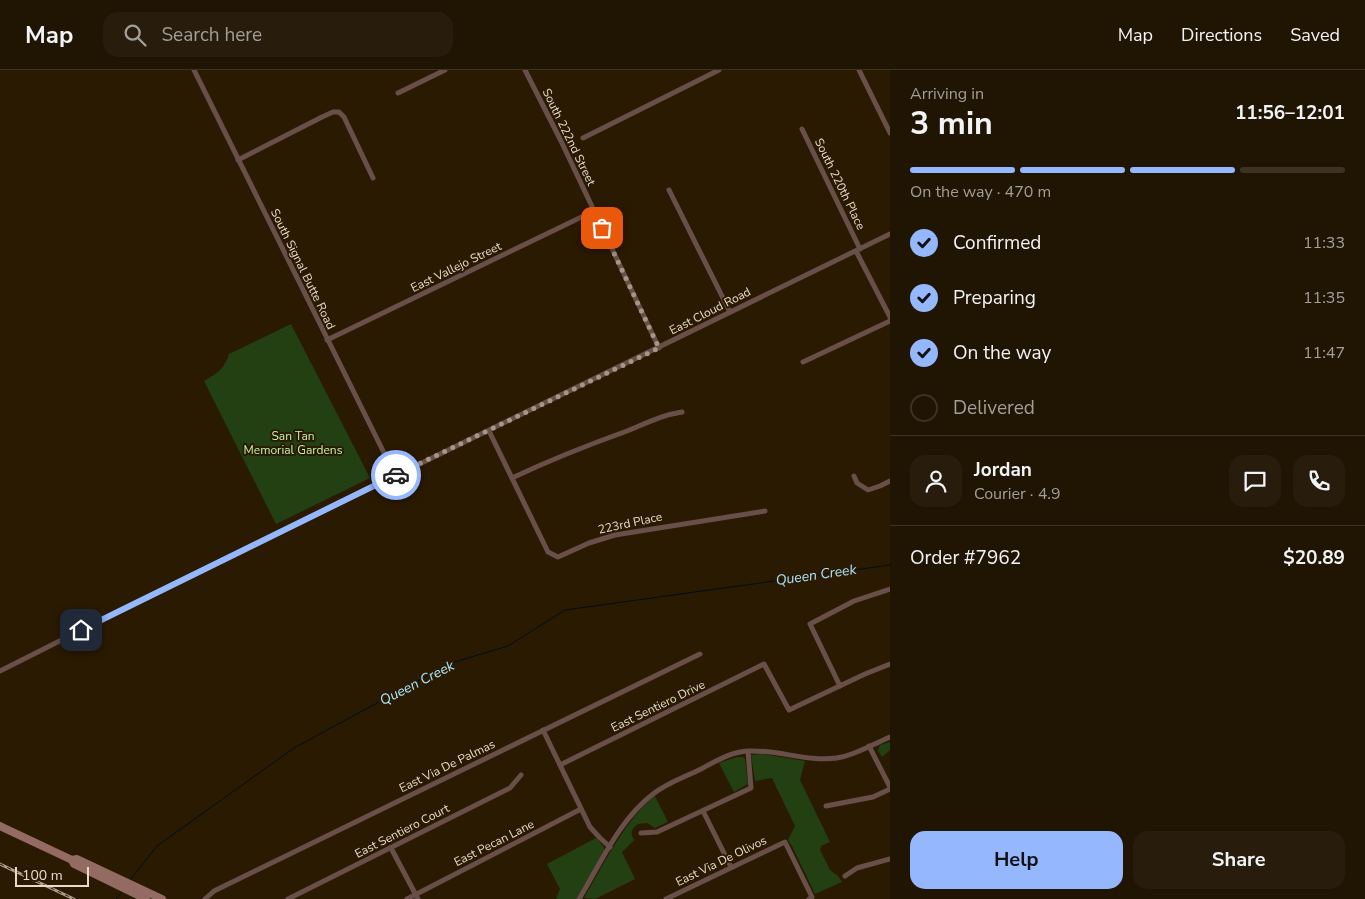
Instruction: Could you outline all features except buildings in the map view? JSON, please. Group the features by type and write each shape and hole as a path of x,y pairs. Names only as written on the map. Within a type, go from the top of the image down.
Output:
{"main road":[{"path":"0,826 72,860 74,864 160,898"},
{"path":"114,880 146,899"}],"street":[{"name":"South Signal Butte Road","path":"194,70 396,476"},
{"path":"398,93 445,70"},
{"name":"South 222nd Street","path":"525,70 659,348"},
{"path":"583,138 719,70"},
{"path":"859,70 890,133"},
{"path":"238,160 322,117 333,112 339,112 344,117 373,178"},
{"name":"South 220th Place","path":"802,129 890,317"},
{"path":"669,190 730,312"},
{"name":"East Vallejo Street","path":"327,340 594,211"},
{"name":"East Cloud Road","path":"0,670 890,234"},
{"path":"803,362 890,321"},
{"path":"512,478 571,452 646,424 666,414 682,412"},
{"name":"223rd Place","path":"489,430 548,552 558,557 589,543 615,535 765,511"},
{"path":"854,476 857,483 868,490 890,481"},
{"path":"890,589 854,602 810,624 840,686 890,664"},
{"name":"East Via De Palmas","path":"205,899 214,891 700,654"},
{"name":"East Sentiero Drive","path":"560,765 764,664 788,710 840,686"},
{"path":"543,730 581,809 596,834 610,846"},
{"path":"579,899 629,817 654,793 729,755 748,751 827,759 849,755 890,737"},
{"path":"826,806 873,797 890,788 869,746"},
{"path":"641,833 657,832 751,788 748,751"},
{"name":"East Sentiero Court","path":"288,899 510,788 521,775"},
{"name":"East Pecan Lane","path":"407,899 417,897 581,809"},
{"path":"703,811 731,868"},
{"name":"East Via De Olivos","path":"666,899 785,842 811,898"},
{"path":"391,848 417,897"},
{"path":"845,876 857,868 890,859"}],"green space":[{"name":"San Tan Memorial Gardens","path":"291,324 370,478 276,524 204,381 220,370 229,354"},
{"path":"890,742 890,750 882,757 878,751 880,745"},
{"path":"762,754 805,761 800,780 830,842 821,846 820,850 830,870 842,882 815,894 788,840 795,826 772,778 755,781 751,755"},
{"path":"737,757 745,759 748,784 734,792 719,763"},
{"path":"655,796 668,822 655,828 647,823 638,824 632,831 634,840 622,852 635,879 595,899 584,898 625,829"},
{"path":"596,838 604,847 604,852 576,899 556,899 560,889 547,864"}],"waterway":[{"name":"Queen Creek","path":"130,880 157,846 294,748 451,663 508,646 565,610 890,565"},
{"name":"Queen Creek","path":"116,899 122,892"}],"railway":[{"path":"0,864 74,899"}],"way so far":[{"path":"396,475 659,348 602,228"}],"route":[{"path":"81,630 396,475"}]}
